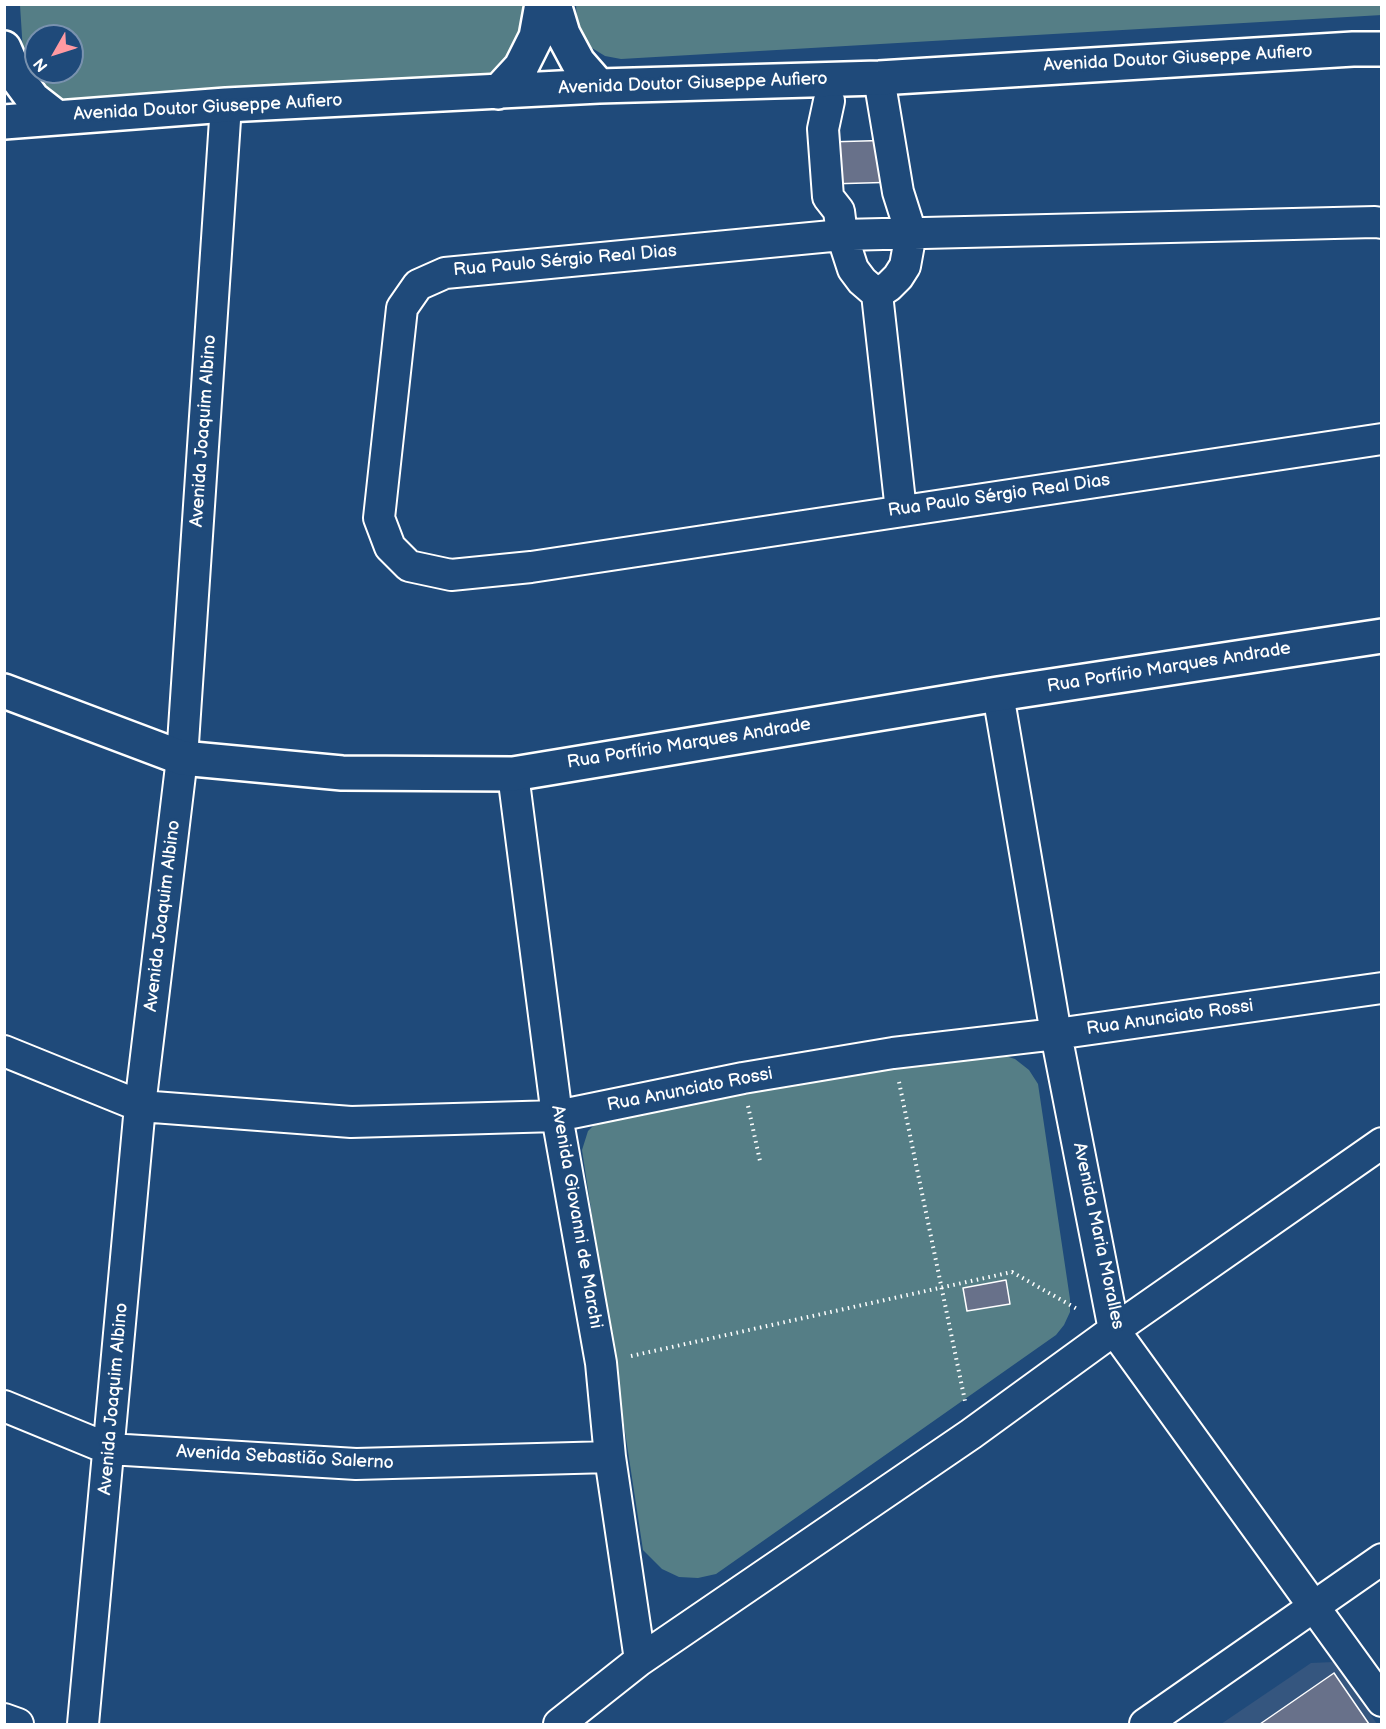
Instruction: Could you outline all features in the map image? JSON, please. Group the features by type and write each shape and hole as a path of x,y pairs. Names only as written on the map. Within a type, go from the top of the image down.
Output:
{"street":[{"path":"498,92 521,67 536,37 542,4"},
{"path":"554,4 563,34 578,62 598,86"},
{"path":"4,48 16,76 33,99 56,117"},
{"name":"Avenida Doutor Giuseppe Aufiero","path":"4,122 226,105 598,86 826,90 879,78 1382,49"},
{"path":"877,294 898,277 905,266 911,233 898,192 879,78"},
{"path":"826,90 840,122 845,197 841,223 853,269 877,294 901,510"},
{"name":"Avenida Joaquim Albino","path":"83,1725 140,1106 182,758 226,105"},
{"name":"Rua Paulo Sérgio Real Dias","path":"1382,224 1375,222 911,233 841,223 445,273 418,285 402,308 379,518 390,547 409,566 451,574 531,567 1382,439"},
{"name":"Rua Porfírio Marques Andrade","path":"4,691 182,758 342,773 513,774 998,694 1382,636"},
{"name":"Avenida Maria Moralles","path":"998,694 1056,1034 1114,1330 1382,1701"},
{"name":"Avenida Giovanni de Marchi","path":"513,774 558,1116 601,1363 610,1457 640,1660"},
{"name":"Rua Anunciato Rossi","path":"4,1051 140,1106 351,1122 558,1116 743,1078 893,1053 1056,1034 1382,988"},
{"path":"559,1725 640,1660 971,1434 1114,1330 1382,1143"},
{"name":"Avenida Sebastião Salerno","path":"4,1406 109,1449 356,1464 610,1457"},
{"path":"1145,1725 1382,1559"},
{"path":"4,1719 18,1725"}],"path":[{"path":"893,1053 971,1434"},
{"path":"743,1078 760,1161"},
{"path":"601,1363 1012,1272 1114,1330"}],"shaded area":[{"path":"1334,1662 1377,1724 1221,1724 1311,1663"}],"green space":[{"path":"1381,4 1382,15 621,59 605,56 592,48 582,37 577,22 576,5"},
{"path":"20,5 527,5 528,34 493,74 484,77 53,102 38,84 84,84 84,24 24,24 24,67"},
{"path":"990,1053 1015,1059 1029,1070 1038,1084 1070,1299 1070,1312 1064,1325 1056,1335 716,1574 698,1578 679,1577 662,1569 643,1550 582,1150 588,1131 608,1115"}],"building":[{"path":"898,140 900,182 829,184 827,142"},
{"path":"1006,1280 1010,1304 967,1311 963,1288"},
{"path":"1334,1673 1369,1724 1260,1724"}]}
